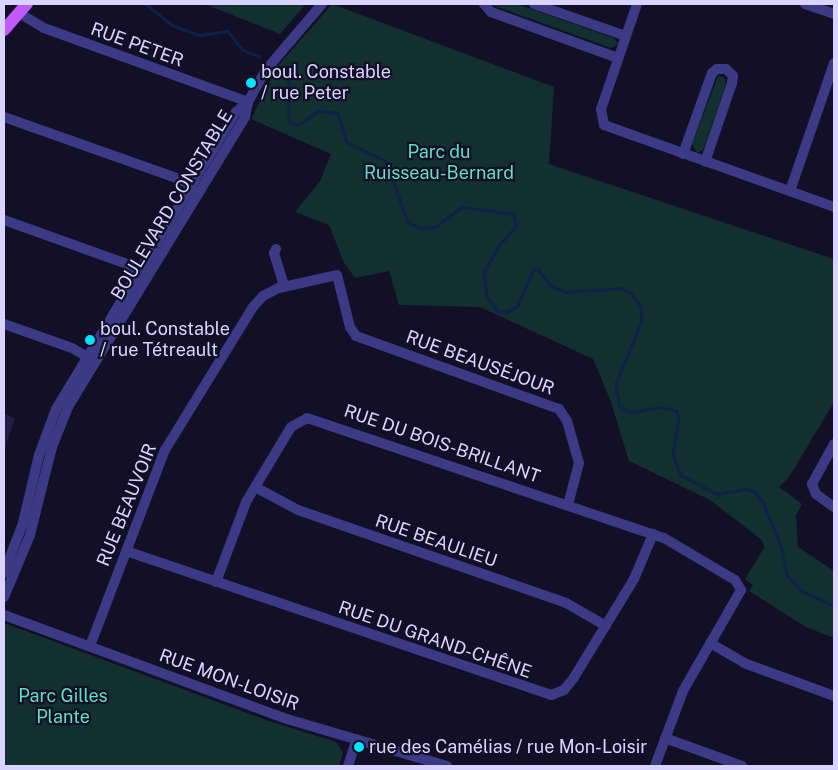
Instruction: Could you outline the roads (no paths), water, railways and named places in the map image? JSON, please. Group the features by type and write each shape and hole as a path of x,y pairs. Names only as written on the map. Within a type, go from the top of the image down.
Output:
{"main road":[{"path":"4,30 23,8"}],"street":[{"name":"BOULEVARD CONSTABLE","path":"4,573 23,523 46,431 195,188 236,112 248,102 272,61 322,4"},
{"path":"484,4 491,12 618,58"},
{"path":"534,4 626,36"},
{"path":"637,4 601,112 604,125 834,207"},
{"path":"805,4 834,14"},
{"name":"RUE PETER","path":"23,8 44,28 248,102"},
{"path":"790,191 834,63"},
{"path":"683,154 712,73 724,68 732,74 733,81 705,162"},
{"path":"4,117 180,179 195,188"},
{"name":"BOULEVARD CONSTABLE","path":"4,597 30,535 57,432 91,359 139,271 195,188"},
{"path":"4,220 124,263 139,271"},
{"path":"276,249 274,253 284,286"},
{"name":"RUE BEAUVOIR","path":"90,646 169,443 253,307 266,294 284,286 337,275"},
{"name":"RUE BEAUSÉJOUR","path":"337,275 350,327 356,336 549,404 561,412 567,421 579,466 568,505"},
{"path":"4,324 91,359"},
{"name":"RUE DU BOIS-BRILLANT","path":"216,582 240,515 254,486 293,425 310,418 653,534 686,549 739,584 740,595 710,644"},
{"path":"834,444 814,478 813,490 834,507"},
{"name":"RUE BEAULIEU","path":"254,486 298,510 566,604 606,626"},
{"name":"RUE DU GRAND-CHÊNE","path":"126,551 544,694 554,694 566,688 606,626 640,569 653,534"},
{"name":"RUE MON-LOISIR","path":"4,615 287,719 447,766"},
{"path":"655,766 682,691 710,644 744,663 834,696"},
{"path":"665,738 742,766"},
{"path":"348,766 357,739"}],"waterway":[{"path":"146,4 172,25 200,35 228,31 243,50 260,57"},
{"path":"281,71 289,81 289,122 298,125 319,111 338,113 347,142 386,161 408,222 420,228 435,227 462,207 514,214 517,226 499,246 484,273 487,296 498,311 508,312 517,306 533,270 539,270 551,286 567,292 620,288 632,293 641,307 642,321 616,384 620,406 632,412 661,407 677,411 679,418 673,455 681,475 716,494 745,489 754,491 763,502 781,546 787,575 802,591 834,606"}],"place":[{"name":"boul. Constable / rue Peter","path":"251,83"},
{"name":"boul. Constable / rue Tétreault","path":"90,340"},
{"name":"rue des Camélias / rue Mon-Loisir","path":"359,747"}],"park label":[{"name":"Parc du Ruisseau-Bernard","path":"439,163"},
{"name":"Parc Gilles Plante","path":"63,708"}]}
